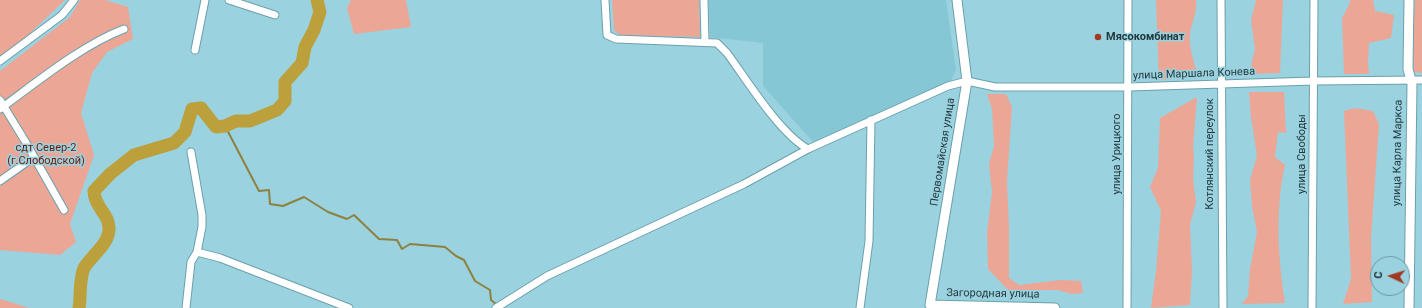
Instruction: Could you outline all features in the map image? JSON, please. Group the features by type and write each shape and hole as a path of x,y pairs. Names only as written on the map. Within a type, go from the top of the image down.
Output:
{"street":[{"path":"0,61 62,15 74,0"},
{"path":"195,50 205,0"},
{"path":"229,0 275,15"},
{"path":"605,0 606,35 616,38 717,43 727,53 786,132 798,143 808,148"},
{"path":"704,0 705,42"},
{"name":"Первомайская улица","path":"930,306 967,81 957,0"},
{"name":"улица Урицкого","path":"1127,308 1129,87 1128,0"},
{"name":"Котлянский переулок","path":"1222,0 1221,84 1223,308"},
{"name":"улица Свободы","path":"1312,308 1314,0"},
{"name":"улица Карла Маркса","path":"1409,0 1408,69 1411,80 1409,308"},
{"path":"64,210 34,157 1,105 59,66 113,33 124,29"},
{"name":"улица Маршала Конева","path":"967,81 995,87 1129,87 1313,81 1422,80"},
{"path":"496,308 547,276 744,184 808,148 948,86 967,81"},
{"path":"860,308 869,241 871,120"},
{"path":"186,308 191,262 197,252 202,227 202,216 191,152"},
{"path":"0,181 34,157"},
{"path":"197,252 220,258 349,308"},
{"name":"Загородная улица","path":"930,306 1055,308"}],"shaded area":[{"path":"709,0 946,0 956,70 951,81 946,84 813,142 763,86 763,43 710,37"}],"green space":[{"path":"0,0 65,0 0,62"},
{"name":"сдт Север-2 (г.Слободской)","path":"80,0 105,0 128,7 133,39 107,52 92,73 81,113 94,155 70,224 76,242 60,255 0,250 0,71 70,17"},
{"path":"351,0 406,0 411,27 354,34 347,8"},
{"path":"612,0 699,0 700,37 620,35 614,30"},
{"path":"1156,0 1196,0 1196,11 1191,28 1190,40 1195,66 1199,77 1159,80"},
{"path":"1256,0 1283,0 1280,73 1249,74 1255,49 1251,20"},
{"path":"1350,0 1373,0 1375,11 1394,15 1391,38 1369,43 1369,74 1344,74 1342,18"},
{"path":"1415,0 1422,0 1422,73 1414,72 1412,45"},
{"path":"1249,92 1284,92 1286,133 1278,132 1275,157 1285,165 1280,199 1279,252 1285,303 1242,304 1248,296 1250,269 1257,232 1252,206 1250,180 1257,156"},
{"path":"987,94 1006,94 1012,107 1007,181 1009,278 1019,285 1061,280 1081,281 1083,293 1072,294 1058,290 1008,290 988,269 987,233 992,192 989,164 994,146 992,109"},
{"path":"1197,97 1193,147 1193,179 1196,202 1190,225 1192,271 1190,305 1151,308 1161,211 1150,187 1158,168 1160,118"},
{"path":"1355,108 1373,111 1379,124 1371,238 1371,256 1370,256 1370,296 1372,296 1372,302 1343,304 1351,279 1344,111"},
{"path":"0,299 29,308 0,308"}],"waterway":[{"path":"79,308 82,272 106,241 109,230 109,224 96,202 94,191 110,174 134,155 174,143 185,132 192,109 201,108 216,127 225,126 236,121 250,121 277,110 285,101 285,82 302,63 305,47 314,30 320,12 317,0"},
{"path":"225,126 259,191 269,190 270,204 283,206 304,197 328,212 347,219 354,215 379,239 397,240 402,249 410,244 445,247 456,256 464,260 475,281 490,290 491,300 497,305"}],"place":[{"name":"Мясокомбинат","path":"1098,37"}]}
